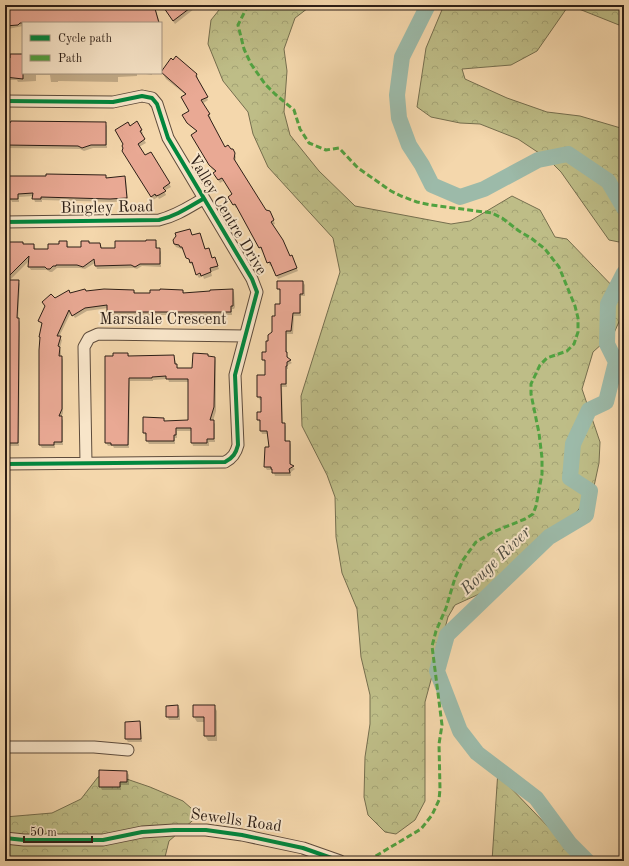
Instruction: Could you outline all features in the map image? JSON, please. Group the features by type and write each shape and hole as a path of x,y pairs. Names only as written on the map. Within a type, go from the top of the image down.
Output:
{"street":[{"name":"Valley Centre Drive","path":"5,101 112,102 142,96 150,97 155,100 168,138 255,284 257,292 235,374 238,445 234,455 229,460 225,462 5,464"},
{"name":"Bingley Road","path":"5,222 159,220 170,218 203,199"},
{"name":"Marsdale Crescent","path":"86,463 84,347 89,338 98,334 245,336"},
{"path":"5,746 94,747 128,750"},
{"name":"Sewells Road","path":"5,838 24,840 103,840 142,832 206,830 242,835 303,848 340,861"}],"green space":[{"path":"223,5 312,5 295,18 284,49 287,71 284,112 290,135 319,171 355,206 451,224 470,221 512,196 540,210 555,237 567,239 620,294 624,302 622,315 614,333 593,352 582,389 600,442 599,463 593,491 575,514 525,553 488,590 455,605 448,617 425,702 425,801 415,820 396,834 385,832 368,815 364,797 365,757 370,724 370,695 361,657 357,609 342,573 336,537 335,497 327,475 302,426 301,396 340,272 333,238 268,167 253,134 248,112 223,81 208,44 211,20"},
{"path":"444,5 569,5 537,51 511,65 462,69 465,79 507,98 547,112 580,116 624,129 624,243 609,240 561,172 548,159 518,139 480,124 460,123 431,117 417,107 426,48"},
{"path":"569,5 624,5 624,27"},
{"path":"498,770 507,784 581,861 492,861"},
{"path":"112,774 150,787 183,801 199,815 169,841 164,861 5,861 5,817 52,813 81,799 98,777"}],"building":[{"path":"5,5 35,5 35,8 48,8 48,5 82,7 82,5 154,5 159,22 22,22 18,25 5,26"},
{"path":"168,5 194,5 173,21 164,8"},
{"path":"10,54 22,54 23,79 5,77 5,58 10,58"},
{"path":"176,56 197,74 196,76 208,97 201,100 210,114 208,115 225,147 228,145 231,149 233,149 235,153 234,159 266,210 270,211 274,220 271,222 283,240 290,256 292,255 297,268 276,276 270,262 267,263 261,247 259,248 235,204 233,205 228,197 232,194 222,178 218,180 213,173 216,171 209,165 191,135 197,131 187,123 182,115 189,111 181,97 186,94 162,73 171,58 173,60"},
{"path":"11,121 106,122 106,145 91,145 82,148 78,146 5,145 5,123 10,123"},
{"path":"137,121 142,130 140,131 145,139 138,144 145,155 151,152 170,183 163,188 166,191 156,196 155,194 151,197 122,151 123,144 115,130 128,122 130,126"},
{"path":"46,174 106,175 106,178 125,176 127,198 41,197 41,199 32,199 33,193 18,194 18,199 9,199 9,197 5,197 5,176 46,176"},
{"path":"190,229 192,235 200,233 205,249 209,248 212,258 215,257 218,266 210,268 211,272 201,276 200,273 196,275 192,262 190,263 189,259 186,258 182,247 174,244 173,240 176,236 175,233"},
{"path":"156,240 156,248 160,248 160,264 140,264 135,267 131,265 95,266 94,259 83,267 77,265 56,265 50,269 47,269 45,267 28,267 29,256 5,280 5,242 23,242 23,244 34,244 34,249 48,249 48,244 59,244 59,241 67,241 67,247 81,247 81,241 89,241 89,243 100,243 101,248 115,248 115,241"},
{"path":"5,280 19,280 17,318 19,318 18,443 5,443"},
{"path":"277,281 303,281 303,294 300,294 300,313 293,313 291,331 286,331 286,352 287,357 291,360 287,362 286,366 286,384 281,384 282,423 285,423 285,441 290,441 290,464 294,466 289,469 290,473 272,473 271,467 264,467 265,447 269,447 267,431 260,431 260,420 257,420 257,412 261,412 261,397 257,397 257,375 265,375 265,360 262,360 262,352 266,352 266,341 268,341 268,335 272,332 272,316 275,316 275,304 280,304 280,289 277,289"},
{"path":"85,289 86,291 104,289 134,290 134,293 150,293 150,290 160,289 183,290 183,293 233,289 233,306 231,306 231,312 107,312 107,305 85,308 72,316 69,310 57,336 61,336 58,346 60,347 59,356 62,356 62,409 59,416 62,416 62,442 54,442 54,445 39,445 39,337 42,323 38,321 45,306 42,302 51,294 55,298 69,290 70,293"},
{"path":"113,353 128,353 128,356 174,355 177,368 192,368 193,353 208,354 208,356 215,357 214,407 210,420 214,420 214,439 207,439 207,443 191,443 191,428 176,428 174,441 146,441 146,433 143,433 143,417 164,418 164,421 188,420 188,379 166,379 166,376 152,378 129,378 128,445 111,445 111,443 105,443 105,356 113,356"},
{"path":"178,705 178,717 166,717 166,706"},
{"path":"193,705 215,705 215,736 204,736 204,717 193,717"},
{"path":"140,721 141,739 125,739 125,722"},
{"path":"99,770 127,771 127,782 120,782 120,787 99,787"}],"waterway":[{"name":"Rouge River","path":"428,5 402,57 397,95 399,118 409,145 422,165 432,185 460,197 484,189 538,160 568,154 608,181 624,208"},
{"name":"Rouge River","path":"587,861 570,844 536,798 477,753 460,731 437,671 447,635 549,537 586,515 590,491 570,478 573,444 589,410 606,402 616,362 607,344 608,304 624,273"}],"marked path":[{"path":"248,5 238,25 244,49 251,64 265,84 294,110 300,129 309,143 326,150 339,148 358,168 391,191 401,196 431,205 492,213 502,218 545,249 559,267 575,306 578,318 578,332 574,344 567,351 547,358 540,365 531,384 531,394 539,433 542,458 542,474 533,514 525,519 493,532 476,542 463,560 436,631 432,646 442,725 439,744 439,800 432,815 421,829 374,857 370,861"}],"cycle path":[{"path":"5,101 113,102 142,96 152,98 157,104 168,138 252,279 257,292 235,375 238,445 234,455 230,459 225,462 5,464"},
{"path":"5,222 159,220 177,214 203,199"},
{"path":"5,838 24,840 103,840 142,832 206,830 242,835 303,848 340,861"}]}
